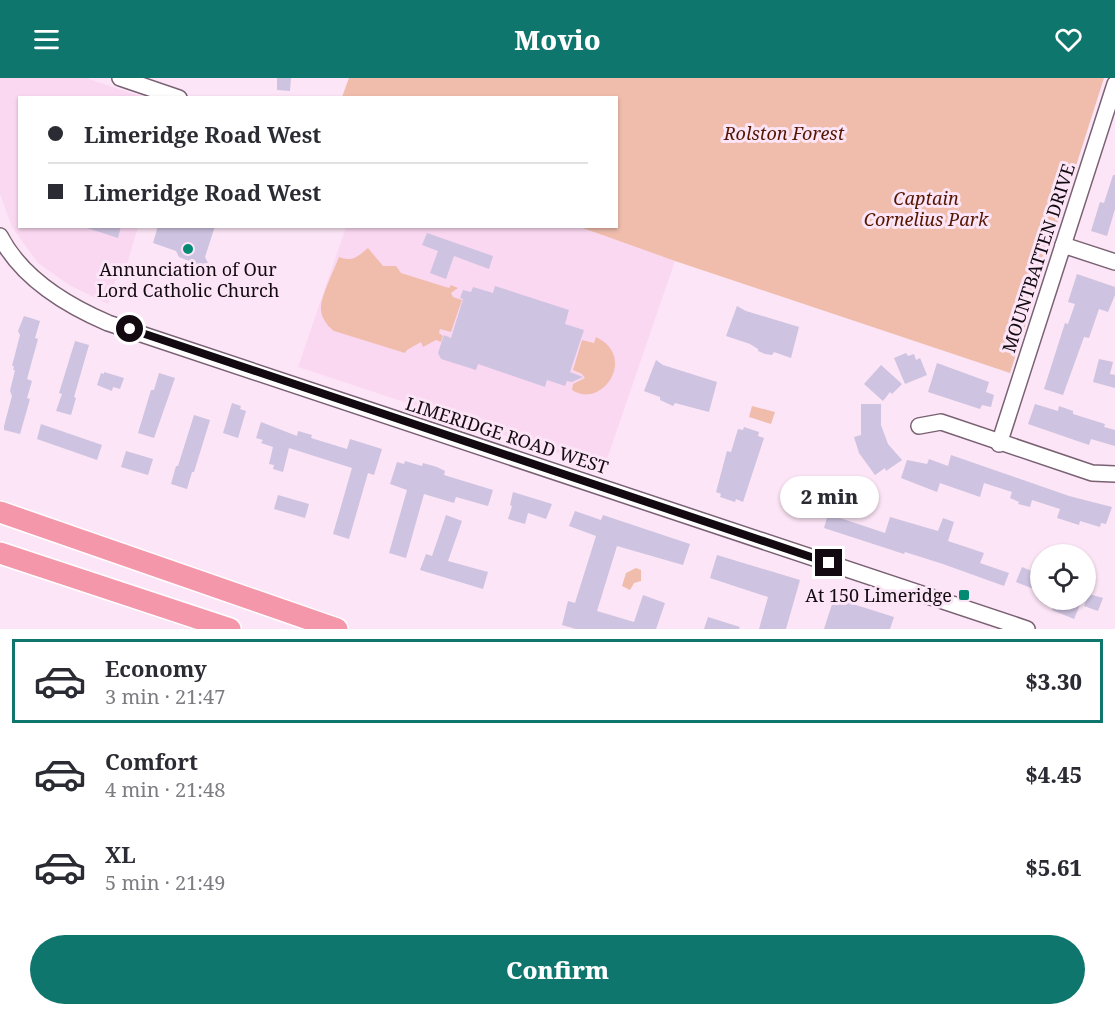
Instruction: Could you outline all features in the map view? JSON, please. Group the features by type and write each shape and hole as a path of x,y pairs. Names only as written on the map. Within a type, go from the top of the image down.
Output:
{"highway":[{"path":"0,512 337,629"},
{"path":"0,553 231,629"}],"street":[{"path":"120,78 173,96"},
{"name":"MOUNTBATTEN DRIVE","path":"999,444 1115,84"},
{"name":"LIMERIDGE ROAD WEST","path":"0,236 31,276 63,301 108,322 1027,629"},
{"path":"1063,245 1115,262"},
{"path":"919,426 941,422 999,444 1092,473 1115,474"}],"shaded area":[{"path":"0,78 86,78 140,96 18,96 18,228 138,228 124,274 115,281 108,304 69,285 38,263 12,227 0,194"},
{"path":"346,228 583,228 675,261 604,468 298,367"}],"green space":[{"name":"Captain Cornelius Park","path":"349,78 1104,78 1010,373 583,228 618,228 618,96 342,96"},
{"path":"368,248 383,266 396,266 401,273 449,288 451,285 458,288 451,293 453,297 462,300 451,332 440,329 439,333 443,336 441,342 436,340 423,347 421,342 405,353 334,331 327,324 321,310 322,302 339,257 355,258"},
{"path":"596,337 608,346 614,357 615,368 604,387 594,393 583,394 572,390 573,384 585,378 573,370 582,340 594,343"},
{"path":"752,406 775,412 771,424 749,417"},
{"path":"636,568 641,570 641,581 634,583 630,590 622,586 626,573"}],"building":[{"path":"277,78 291,78 290,91 277,90"},
{"path":"1113,175 1115,175 1115,209 1107,236 1091,231 1100,202 1104,203"},
{"path":"87,228 120,228 118,238"},
{"name":"Annunciation of Our Lord Catholic Church","path":"157,228 214,228 205,257 211,269 208,274 201,274 194,263 179,257 176,251 153,243"},
{"path":"427,233 493,256 489,269 454,256 446,279 430,273 438,251 422,245"},
{"path":"1077,274 1115,287 1115,295 1108,312 1099,309 1089,338 1084,337 1063,395 1044,389 1065,323 1068,324 1075,304 1068,302"},
{"path":"495,286 569,310 565,324 584,330 570,372 583,377 572,382 567,381 565,386 547,380 545,387 478,364 476,370 441,359 438,353 444,335 451,338 463,299 460,298 463,290 471,292 473,287 493,293"},
{"path":"737,306 746,311 799,327 791,358 774,352 772,355 765,354 750,344 726,336"},
{"path":"24,316 40,321 35,338 38,339 27,379 32,381 27,398 30,399 20,434 4,430 4,426 12,396 10,391 15,370 12,366 20,335 18,331"},
{"path":"75,341 89,345 71,415 56,411 62,394 59,393"},
{"path":"906,353 908,356 914,354 916,360 920,358 927,375 905,384 894,358"},
{"path":"1099,359 1113,362 1110,374 1115,375 1115,388 1093,382"},
{"path":"656,360 663,365 717,382 709,412 675,403 673,406 660,400 660,397 644,391"},
{"path":"937,363 989,382 986,392 994,395 991,407 982,405 980,409 928,392"},
{"path":"881,365 902,384 892,394 890,392 883,401 864,384"},
{"path":"104,372 124,378 120,389 113,387 112,391 97,385 101,373 104,374"},
{"path":"159,373 175,378 154,438 138,433 151,390 154,390"},
{"path":"232,403 241,406 240,409 246,411 238,438 223,433"},
{"path":"861,404 881,404 881,425 888,444 902,460 886,471 885,468 875,475 859,453 854,437 861,435"},
{"path":"1035,404 1058,411 1059,406 1073,411 1073,414 1105,424 1104,427 1115,430 1115,446 1091,439 1089,445 1028,424"},
{"path":"194,415 210,420 187,489 171,484"},
{"path":"261,422 297,436 298,431 312,435 311,438 347,449 350,439 382,449 374,475 368,473 349,539 333,534 352,468 289,448 283,472 273,469 274,465 269,464 273,447 261,443 263,440 256,438"},
{"path":"41,424 102,445 97,460 37,439"},
{"path":"744,427 759,432 758,436 764,438 743,502 736,499 735,502 720,497 721,494 716,492 727,451 731,452 738,429 743,430"},
{"path":"126,451 153,459 148,475 121,467"},
{"path":"951,455 1069,496 1112,507 1106,524 1101,523 1100,527 1080,521 1079,525 1057,518 1060,509 1032,500 1030,507 1018,504 1019,502 1010,498 1012,492 984,483 980,497 940,483 937,492 901,478 907,460 927,464 929,459 948,466"},
{"path":"405,461 437,467 445,471 444,475 493,490 488,506 456,497 454,503 424,494 406,558 389,553 407,490 390,484 397,462 404,464"},
{"path":"513,492 552,504 546,519 528,513 525,524 508,519"},
{"path":"278,495 309,504 305,518 274,509"},
{"path":"575,511 601,520 603,515 690,544 683,565 617,546 597,611 634,622 643,595 665,603 656,629 576,629 562,625 568,601 575,603 596,536 569,526"},
{"path":"828,514 885,533 890,517 938,531 943,518 954,522 948,541 984,553 980,563 1009,573 1004,586 943,564 824,528"},
{"path":"446,515 462,521 448,561 488,572 483,589 420,570 426,554 432,556"},
{"path":"717,555 800,580 786,629 759,629 768,597 710,578"},
{"path":"1022,567 1030,570 1030,588 1016,582"},
{"path":"1096,596 1103,598 1098,611 1095,610"},
{"path":"834,598 894,617 890,629 824,629"},
{"path":"1052,610 1078,610 1074,619"},
{"path":"708,617 740,627 739,629 704,629"}],"place":[{"name":"Annunciation of Our Lord Catholic Church","path":"188,249"},
{"name":"At 150 Limeridge","path":"964,595"}],"route":[{"path":"130,329 829,563"}],"park label":[{"name":"Rolston Forest","path":"784,133"}]}
